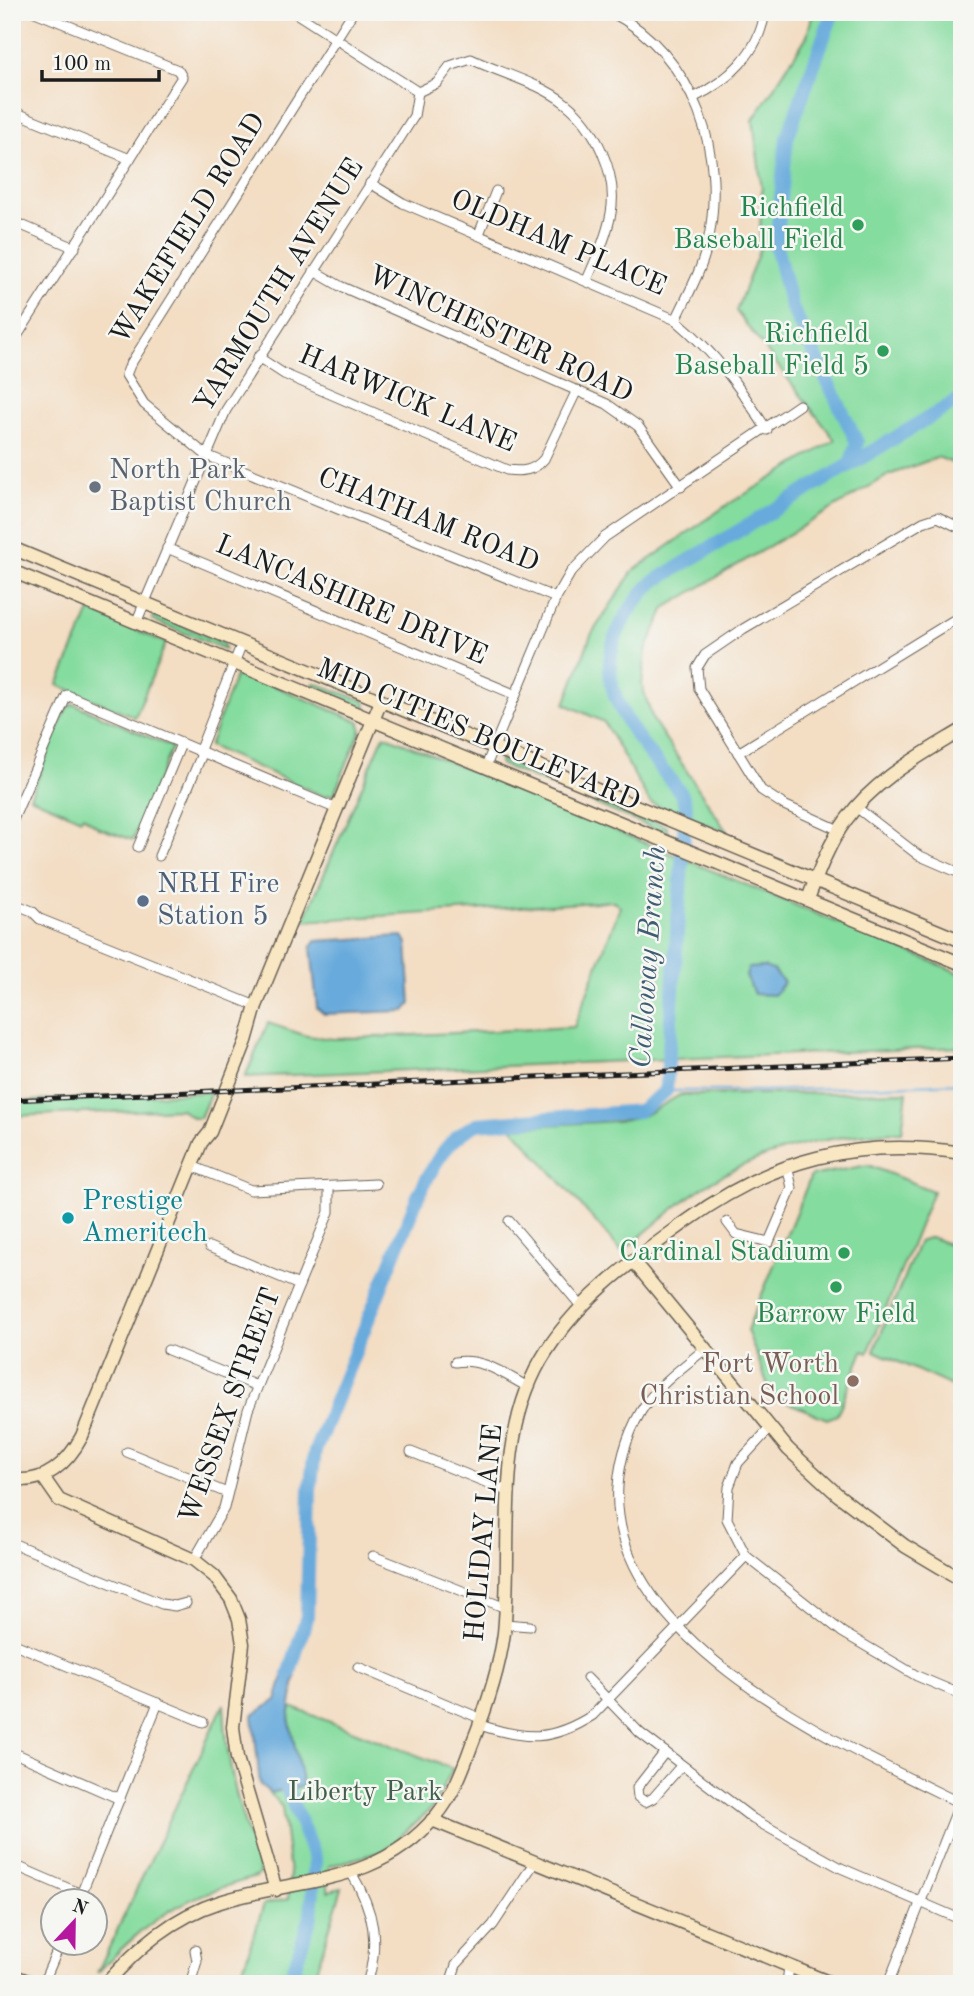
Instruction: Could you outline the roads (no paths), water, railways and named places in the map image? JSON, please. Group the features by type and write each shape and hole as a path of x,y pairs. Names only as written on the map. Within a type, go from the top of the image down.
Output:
{"street":[{"path":"12,344 16,331 75,248 181,82 181,72 35,12"},
{"path":"294,12 418,92 436,83 457,62 471,59 553,95 573,110 596,142 608,167 612,190 611,213 587,280"},
{"name":"WAKEFIELD ROAD","path":"205,455 144,404 126,375 353,12"},
{"path":"611,12 632,26 669,59 691,88 712,152 714,188 705,252 676,320"},
{"path":"693,98 717,86 739,67 751,47 765,12"},
{"name":"YARMOUTH AVENUE","path":"136,623 226,410 414,116 418,92"},
{"path":"12,111 130,159"},
{"name":"OLDHAM PLACE","path":"370,183 403,203 676,320 708,348 737,383 767,430"},
{"path":"479,234 496,191"},
{"path":"12,222 75,248"},
{"name":"WINCHESTER ROAD","path":"314,271 340,286 607,404 638,426 681,487"},
{"name":"HARWICK LANE","path":"258,357 284,374 507,470 519,472 540,464 544,459 577,390"},
{"path":"486,766 556,598 571,572 605,537 767,430 799,405"},
{"name":"CHATHAM ROAD","path":"205,455 556,598"},
{"path":"839,830 784,805 761,790 699,689 696,668 705,655 743,629 923,522 938,517 962,528"},
{"name":"MID CITIES BOULEVARD","path":"12,548 962,941"},
{"name":"LANCASHIRE DRIVE","path":"167,548 516,695"},
{"name":"MID CITIES BOULEVARD","path":"12,571 962,964"},
{"path":"738,753 962,615"},
{"path":"159,856 242,643"},
{"path":"12,822 67,695 337,809"},
{"path":"12,1479 43,1477 64,1461 82,1436 192,1166 201,1143 202,1129 239,1038 247,1030 381,701"},
{"path":"807,899 839,830 856,807 896,771 962,730"},
{"path":"138,847 181,744"},
{"path":"856,807 918,855 962,874"},
{"path":"12,903 32,911 40,919 256,1006"},
{"name":"HOLIDAY LANE","path":"106,1984 142,1946 186,1917 218,1903 352,1874 398,1851 432,1820 456,1783 481,1722 504,1624 513,1451 528,1387 561,1329 581,1306 633,1261 720,1197 787,1165 873,1147 904,1146 962,1153"},
{"path":"727,1222 736,1234 769,1242 792,1188 787,1165"},
{"path":"192,1166 251,1190 376,1184"},
{"name":"WESSEX STREET","path":"194,1560 223,1508 239,1436 329,1212 329,1187"},
{"path":"509,1221 581,1306"},
{"path":"209,1247 299,1285"},
{"path":"633,1261 770,1428 838,1495 905,1546 962,1580"},
{"path":"706,1348 661,1386 647,1402 633,1426 619,1474 618,1519 630,1559 658,1605 740,1681 781,1709 961,1802 888,1984"},
{"path":"168,1350 257,1387"},
{"path":"455,1362 466,1360 484,1364 528,1387"},
{"path":"770,1428 738,1463 729,1487 727,1519 746,1556 842,1632 917,1676 962,1695"},
{"path":"127,1452 228,1493"},
{"path":"411,1452 510,1492"},
{"path":"43,1477 59,1500 194,1560 214,1576 231,1599 239,1619 243,1644 233,1727 237,1758 282,1889"},
{"path":"12,1543 162,1604 175,1606 186,1603"},
{"path":"373,1556 506,1608"},
{"path":"358,1667 521,1737 559,1733 593,1715 746,1556"},
{"path":"504,1624 530,1626"},
{"path":"12,1643 203,1722"},
{"path":"587,1678 606,1701 681,1766 753,1819 786,1839 920,1903 962,1920"},
{"path":"84,1888 158,1703"},
{"path":"12,1752 120,1799"},
{"path":"665,1752 638,1788 639,1797 645,1802 653,1798 681,1766"},
{"path":"432,1820 833,1984"},
{"path":"446,1984 456,1965 493,1925 534,1863"},
{"path":"14,1865 60,1888"},
{"path":"352,1874 373,1919 375,1950 367,1984"},
{"path":"190,1984 197,1961 195,1950"},
{"path":"43,1984 54,1958"},
{"path":"787,1984 789,1966"},
{"path":"12,1975 35,1984"}],"water":[{"path":"403,936 407,943 411,1004 405,1011 324,1014 317,1008 311,947 315,941"},
{"path":"764,967 773,970 784,982 774,995 754,994 746,976 749,968"},
{"path":"289,1657 298,1660 289,1718 303,1786 271,1793 260,1785 253,1715 276,1700"}],"waterway":[{"name":"Calloway Branch","path":"833,12 787,138 776,246 791,306 857,442 851,463"},
{"name":"Calloway Branch","path":"289,1675 307,1616 310,1490 315,1451 418,1196 435,1164 448,1146 477,1124 639,1111 666,1091 686,806 681,793 624,716 614,692 610,667 614,640 628,612 653,582 962,398"},
{"path":"666,1091 765,1091 962,1083"},
{"name":"Calloway Branch","path":"280,1771 315,1859 311,1916 289,1984"}],"railway":[{"path":"12,1100 962,1058"}],"place":[{"name":"Richfield Baseball Field","path":"858,225"},
{"name":"Richfield Baseball Field 5","path":"883,351"},
{"name":"North Park Baptist Church","path":"95,487"},
{"name":"NRH Fire Station 5","path":"143,901"},
{"name":"Prestige Ameritech","path":"68,1218"},
{"name":"Cardinal Stadium","path":"844,1253"},
{"name":"Barrow Field","path":"836,1287"},
{"name":"Fort Worth Christian School","path":"853,1381"}],"park label":[{"name":"Liberty Park","path":"365,1793"}]}
